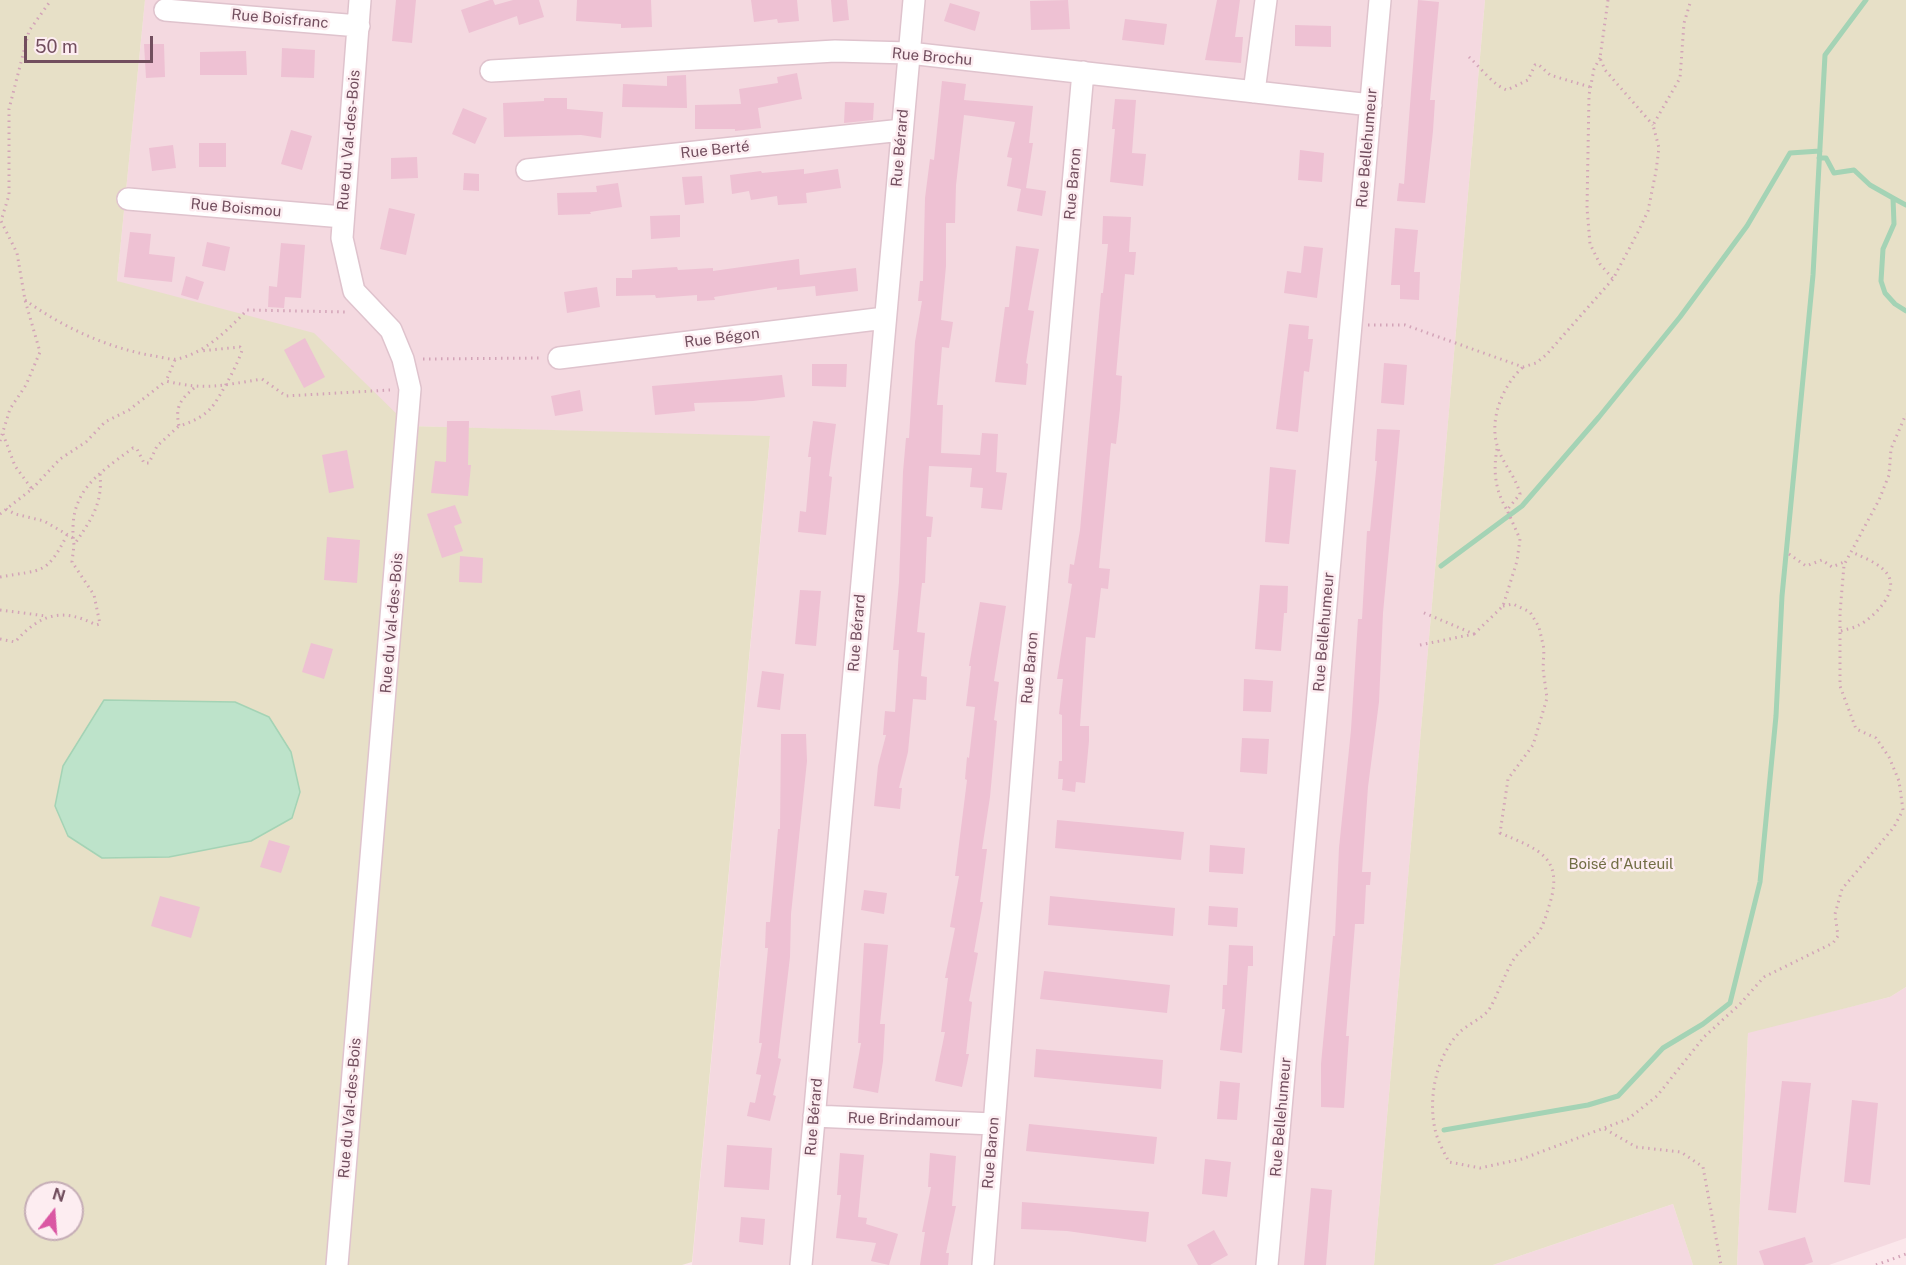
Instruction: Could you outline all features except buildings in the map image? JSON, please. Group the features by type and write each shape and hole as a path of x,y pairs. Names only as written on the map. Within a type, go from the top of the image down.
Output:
{"street":[{"name":"Rue du Val-des-Bois","path":"337,1265 410,388 403,359 391,330 354,291 342,238 360,0"},
{"name":"Rue Bérard","path":"801,1265 914,0"},
{"path":"1254,92 1266,0"},
{"name":"Rue Bellehumeur","path":"1267,1265 1380,0"},
{"name":"Rue Boisfranc","path":"165,10 358,26"},
{"name":"Rue Brochu","path":"491,71 835,51 909,53 1371,105"},
{"name":"Rue Baron","path":"983,1265 993,1124 1083,72"},
{"name":"Rue Berté","path":"527,170 902,130"},
{"name":"Rue Boismou","path":"128,199 343,217"},
{"name":"Rue Bégon","path":"559,358 885,318"},
{"name":"Rue Brindamour","path":"814,1116 993,1124"}],"path":[{"path":"0,441 10,409 26,385 40,352 25,300 17,253 1,221 9,195 9,109 29,31 51,0"},
{"path":"1608,0 1600,58 1594,69 1590,87 1587,208 1590,244 1600,264 1613,279"},
{"path":"1653,125 1680,78 1684,24 1691,0"},
{"path":"1470,57 1498,87 1507,90 1528,80 1535,65 1538,64 1550,75 1590,87"},
{"path":"1507,511 1520,494 1498,448 1495,428 1499,405 1505,389 1523,367 1536,363 1546,355 1613,279 1648,211 1659,148 1653,125 1605,70 1600,58"},
{"path":"0,639 15,642 24,632 48,617 65,613 96,625 100,624 94,595 72,562 74,545 72,516 82,492 100,474 133,448 136,449 144,463 149,463 157,446 179,426 191,422 212,408 222,388 240,362 242,350 240,346 199,351 175,360 131,352 89,337 46,315 25,300"},
{"path":"199,351 228,330 247,310 374,313"},
{"path":"1351,324 1405,325 1523,367"},
{"path":"403,359 559,358"},
{"path":"0,514 32,489 60,459 86,442 105,422 129,411 166,381 175,360"},
{"path":"166,381 194,388 222,388 262,379 286,396 410,388"},
{"path":"179,426 176,413 180,400 194,388"},
{"path":"1420,645 1474,633 1503,606 1513,604 1530,612 1539,627 1544,649 1543,669 1548,698 1533,745 1508,779 1500,833 1542,854 1552,867 1555,884 1538,933 1525,944 1513,960 1488,1012 1464,1028 1446,1051 1435,1079 1432,1108 1435,1131 1449,1162 1479,1168 1522,1159 1628,1119 1657,1096 1704,1037 1740,1004 1764,977 1833,943 1838,936 1835,914 1842,889 1894,827 1904,809 1899,781 1888,757 1876,738 1856,729 1840,686 1846,562 1889,475 1891,449 1906,414"},
{"path":"3,433 15,466 32,489"},
{"path":"1498,448 1495,465 1497,488 1520,539 1503,606"},
{"path":"74,545 95,512 102,493 100,474"},
{"path":"6,509 15,514 44,521 73,538"},
{"path":"0,577 44,570 67,535"},
{"path":"1841,631 1859,626 1876,612 1886,599 1890,587 1889,577 1880,566 1852,552"},
{"path":"1789,554 1806,566 1822,560 1832,567 1846,562"},
{"path":"0,610 48,617"},
{"path":"1422,612 1474,633"},
{"path":"1605,1129 1636,1147 1681,1152 1703,1167 1721,1265"},
{"path":"1876,1265 1906,1254"}],"shaded area":[{"path":"145,0 1485,0 1374,1265 692,1265 770,437 409,426 117,281"},
{"path":"104,700 235,702 269,717 291,752 300,792 292,818 251,841 169,857 102,858 68,836 55,806 63,766"},
{"path":"1906,987 1906,1238 1829,1265 1737,1265 1748,1032 1890,997"},
{"path":"1673,1204 1693,1265 1493,1265"}],"green space":[{"path":"0,0 145,0 117,281 314,333 409,426 770,436 692,1262 682,1265 0,1265","holes":["68,836 169,857 102,858"]},
{"name":"Boisé d'Auteuil","path":"1485,0 1906,0 1906,987 1890,997 1748,1033 1737,1265 1693,1265 1673,1204 1493,1265 1374,1265"}],"waterway":[{"path":"1444,1130 1588,1105 1618,1096 1663,1048 1703,1024 1730,1003 1760,882 1776,716 1782,596 1813,275 1825,55 1866,0"},
{"path":"1441,566 1522,506 1599,417 1680,317 1747,226 1790,153 1820,151"},
{"path":"1819,158 1826,158 1834,173 1854,170 1870,185 1893,198 1894,224 1883,249 1881,281 1885,293 1895,304 1906,311"},
{"path":"1893,198 1906,205"}]}
